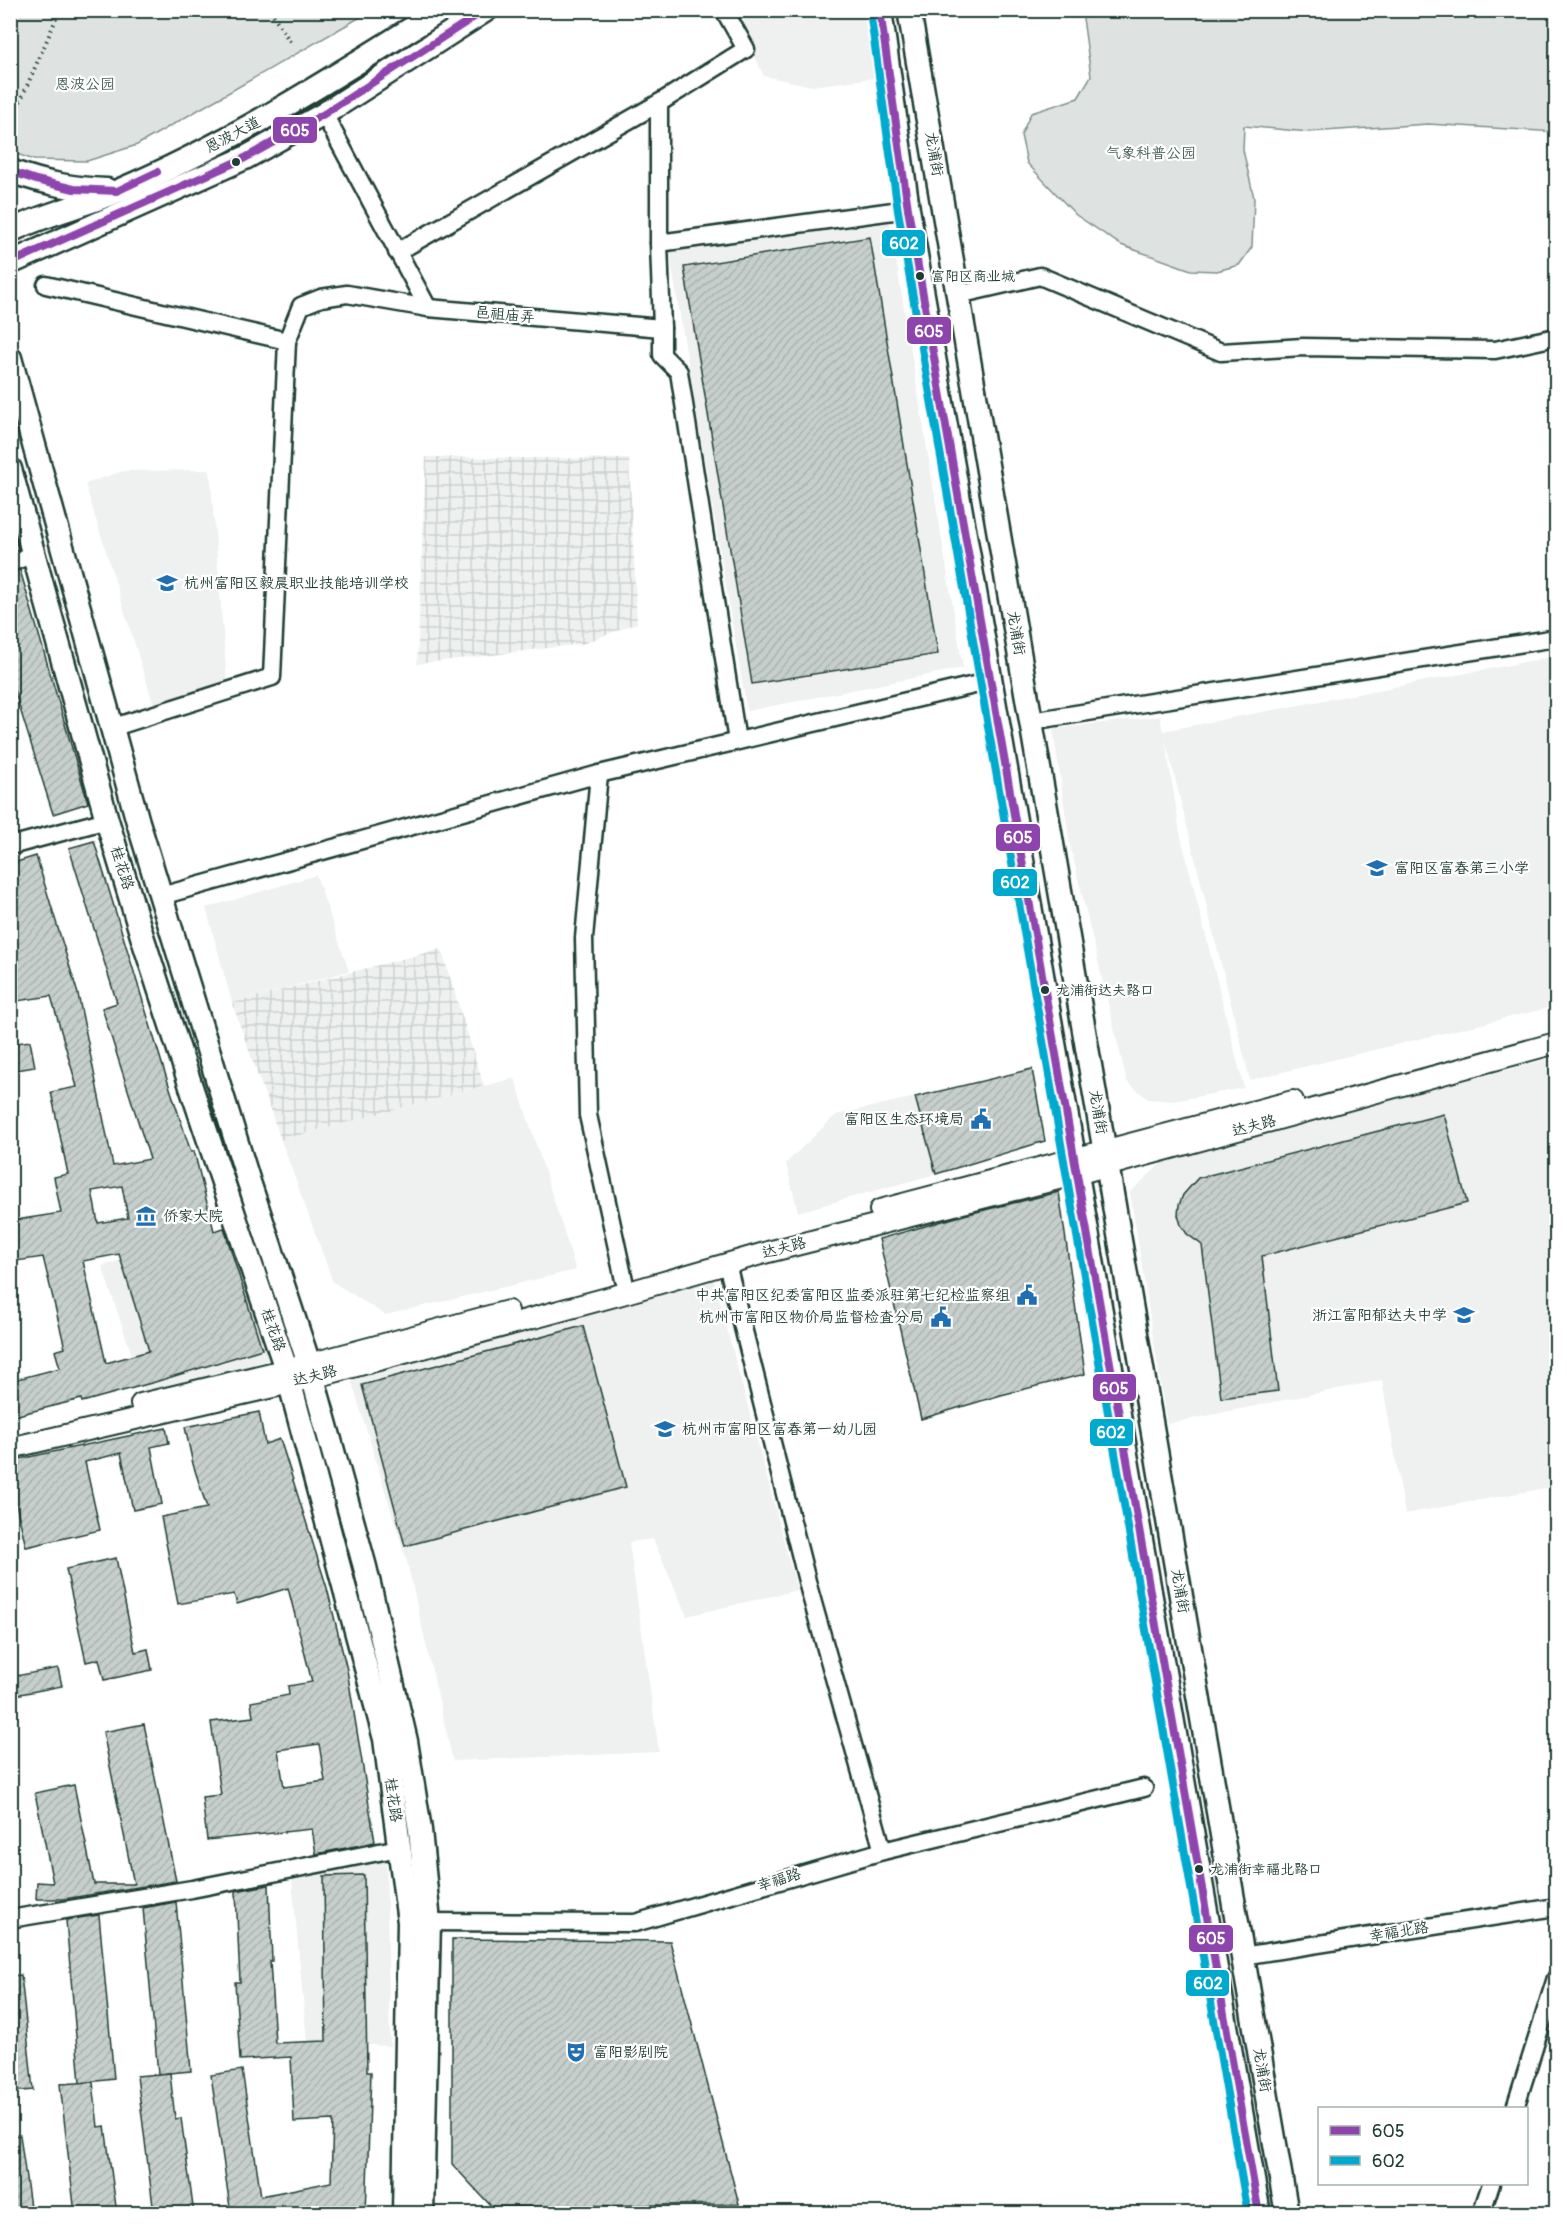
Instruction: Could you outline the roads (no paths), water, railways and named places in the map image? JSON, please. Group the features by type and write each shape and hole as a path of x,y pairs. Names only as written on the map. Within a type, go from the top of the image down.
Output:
{"main road":[{"name":"恩波大道","path":"10,231 117,191 232,137 313,91 441,10"},
{"name":"恩波大道","path":"10,263 245,158 324,114 486,10"},
{"name":"龙浦街","path":"880,10 908,209 1259,2214"},
{"name":"龙浦街","path":"909,10 1287,2214"},
{"path":"10,171 74,189 117,191"},
{"path":"10,358 111,728 245,1168 310,1371 365,1568 406,1741 420,1830 422,2214"},
{"name":"桂花路","path":"10,469 107,820 194,1096 288,1376 385,1739 399,1848 419,1922 404,2214"}],"street":[{"path":"398,252 659,104 746,49 724,10"},
{"path":"659,104 662,355 679,372 737,741"},
{"path":"324,114 429,308"},
{"path":"659,243 908,209"},
{"path":"958,295 1040,276 1221,352 1302,347 1495,350 1557,337"},
{"path":"46,285 287,341"},
{"name":"邑祖庙弄","path":"111,728 272,677 287,341 301,306 321,298 347,294 429,308 662,328"},
{"path":"10,563 34,554"},
{"path":"1031,721 1557,638"},
{"path":"161,896 599,774 991,681"},
{"path":"599,774 584,938 588,1115 624,1280"},
{"path":"10,846 107,820"},
{"name":"达夫路","path":"1106,1159 1557,1031"},
{"name":"达夫路","path":"10,1435 310,1371 622,1294 1076,1167 1557,1043"},
{"name":"达夫路","path":"310,1371 780,1236 1076,1167"},
{"path":"727,1264 809,1589 883,1851"},
{"name":"达夫路","path":"10,1448 288,1376"},
{"name":"幸福路","path":"419,1922 635,1923 883,1851 1144,1788"},
{"path":"10,1919 192,1889 399,1848"},
{"name":"幸福北路","path":"1242,1956 1557,1907"},
{"path":"1516,2107 1557,1978"},
{"path":"1481,2214 1491,2185"}],"place":[{"name":"富阳区商业城","path":"920,276"},
{"name":"杭州富阳区毅晨职业技能培训学校","path":"167,583"},
{"name":"富阳区富春第三小学","path":"1377,868"},
{"name":"龙浦街达夫路口","path":"1045,990"},
{"name":"富阳区生态环境局","path":"981,1119"},
{"name":"侨家大院","path":"146,1216"},
{"name":"中共富阳区纪委富阳区监委派驻第七纪检监察组","path":"1027,1295"},
{"name":"浙江富阳郁达夫中学","path":"1464,1315"},
{"name":"杭州市富阳区物价局监督检查分局","path":"941,1317"},
{"name":"杭州市富阳区富春第一幼儿园","path":"665,1429"},
{"name":"龙浦街幸福北路口","path":"1199,1869"},
{"name":"富阳影剧院","path":"576,2052"}],"park label":[{"name":"恩波公园","path":"85,84"},
{"name":"气象科普公园","path":"1151,153"}]}
